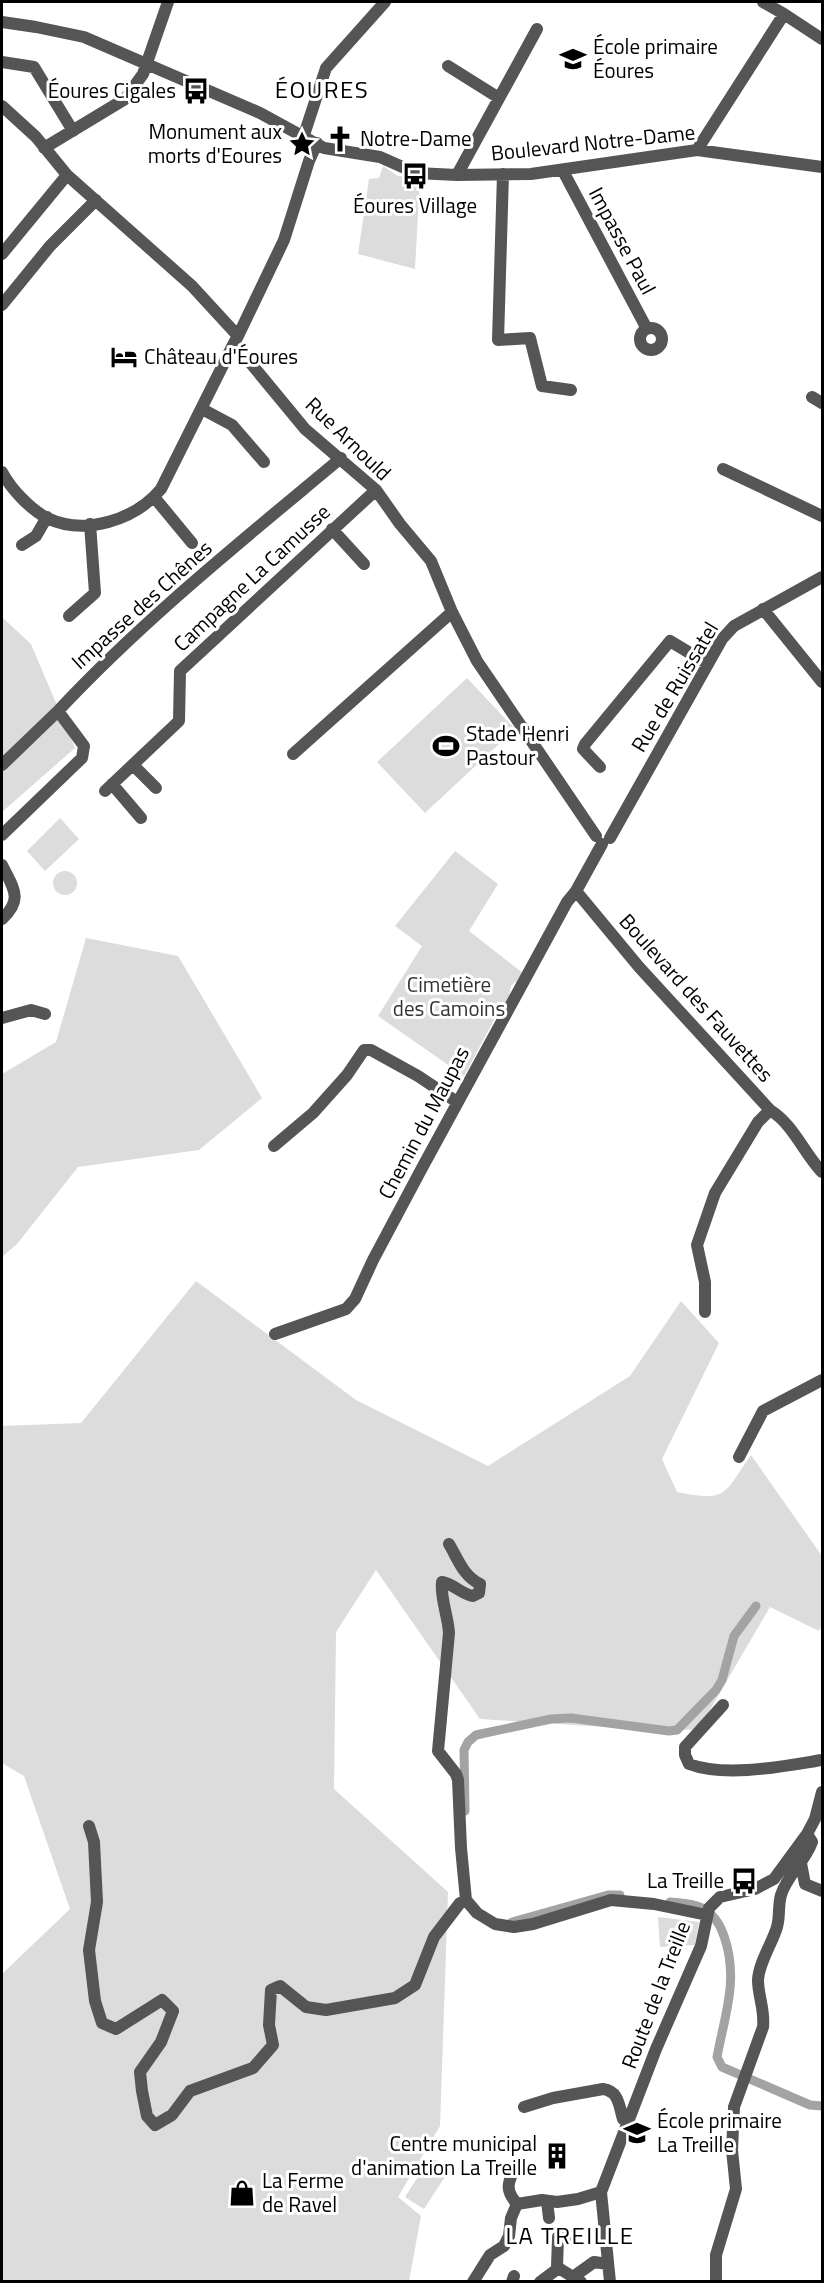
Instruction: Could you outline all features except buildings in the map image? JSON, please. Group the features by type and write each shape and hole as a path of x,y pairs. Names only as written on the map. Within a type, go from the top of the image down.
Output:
{"street":[{"path":"44,148 125,99 143,74 168,2"},
{"path":"303,135 326,68 385,2"},
{"path":"763,2 822,39"},
{"path":"697,150 784,14"},
{"name":"Boulevard Notre-Dame","path":"2,22 84,37 260,113 329,149 380,157 422,174 563,171 697,150 822,167"},
{"path":"457,175 537,29"},
{"path":"2,62 39,66 73,131"},
{"path":"448,66 499,98"},
{"name":"Rue Arnould","path":"2,106 36,137 67,175 192,286 305,429 376,490 400,524 431,561 452,612 477,661 587,823 605,834"},
{"path":"2,472 23,499 47,517 63,523 90,524 130,514 154,497 168,476 202,409 284,240 317,143"},
{"name":"Impasse Paul","path":"563,171 647,329"},
{"path":"503,174 498,340 530,338 542,386 571,390"},
{"path":"2,254 67,175"},
{"path":"2,305 50,246 96,200"},
{"path":"202,409 232,424 264,462"},
{"name":"Impasse des Chênes","path":"2,765 127,644 216,564 341,458"},
{"path":"723,468 822,514"},
{"name":"Campagne La Camusse","path":"141,818 109,787 179,721 180,671 376,490"},
{"path":"154,497 192,543"},
{"path":"22,545 36,536 47,517"},
{"path":"69,616 95,593 90,524"},
{"path":"332,529 364,564"},
{"name":"Rue de Ruissatel","path":"605,834 722,639 734,626 822,577"},
{"path":"763,609 822,682"},
{"path":"293,754 452,612"},
{"path":"600,767 585,754 583,749 585,744 670,640 708,664"},
{"path":"2,835 81,758 84,751 80,738 58,711"},
{"path":"133,765 156,788"},
{"path":"576,891 605,834"},
{"path":"2,865 15,894 15,904 2,919"},
{"name":"Chemin du Maupas","path":"275,1334 346,1309 355,1299 373,1260 457,1102 567,902 576,891"},
{"name":"Boulevard des Fauvettes","path":"576,891 639,967 771,1110 785,1119 810,1159 822,1172"},
{"path":"2,1018 32,1010 45,1014"},
{"path":"274,1146 313,1113 347,1075 364,1050 371,1050 418,1076 457,1102"},
{"path":"705,1312 705,1282 697,1245 715,1193 758,1122 771,1110"},
{"path":"739,1458 763,1411 822,1380"},
{"path":"449,1544 465,1573 470,1579 480,1584 479,1593 473,1596 467,1595 450,1583 442,1582 441,1590 448,1615 449,1633 438,1750 458,1780 466,1900 477,1913 495,1924 514,1927 533,1924 611,1900 654,1904 707,1913"},
{"path":"723,1705 685,1747 685,1755 689,1764 699,1768 735,1770 777,1767 822,1760"},
{"name":"Route de la Treille","path":"601,2192 656,2049 701,1946 707,1913 720,1897 755,1889 774,1879 807,1834 815,1819 822,1792"},
{"path":"89,1826 94,1842 97,1902 89,1950 95,2001 102,2023 116,2029 162,2000 173,2012 161,2042 140,2072 147,2116 155,2125 172,2115 190,2091 253,2068 273,2045 269,2025 271,1990 280,1986 306,2007 326,2010 395,1998 415,1985 434,1937 460,1903 466,1900"},
{"path":"716,2282 716,2255 736,2189 732,2150 734,2107 763,2026 764,2017 758,1981 760,1968 777,1926 780,1896 812,1842 807,1834"},
{"path":"801,1863 805,1884 822,1891"},
{"path":"524,2107 553,2098 603,2089 610,2090 618,2099 623,2118 628,2122"},
{"path":"517,2163 508,2184 508,2193 517,2204"},
{"path":"517,2204 557,2202 601,2192 610,2282"},
{"path":"547,2201 549,2218"},
{"path":"473,2282 490,2255 504,2246 509,2236 511,2218 517,2204"},
{"path":"540,2282 557,2267 558,2236 577,2235"},
{"path":"557,2267 577,2279 594,2262 608,2265"}],"green space":[{"path":"383,166 398,176 420,178 415,269 358,254 369,179 379,178"},
{"path":"2,617 31,644 75,748 2,812"},
{"name":"Stade Henri Pastour","path":"467,678 515,729 425,813 377,762"},
{"path":"60,818 79,839 45,871 27,851"},
{"name":"Cimetière des Camoins","path":"455,851 498,884 469,931 524,974 520,983 515,982 511,986 507,1007 502,1005 464,1076 378,1016 422,946 395,926"},
{"path":"65,871 70,872 76,878 76,888 70,894 65,895 60,894 54,888 53,883 54,878 60,872"},
{"path":"86,938 178,956 262,1098 199,1150 78,1167 17,1244 2,1257 2,1074 56,1042"},
{"path":"196,1281 356,1400 488,1466 630,1376 681,1301 719,1343 662,1459 677,1492 706,1496 723,1492 751,1455 822,1556 822,1625 819,1631 770,1607 698,1730 619,1728 480,1719 376,1570 336,1632 334,1789 448,1892 440,2126 398,2197 421,2216 409,2281 2,2281 2,1974 70,1909 24,1776 2,1763 2,1426 81,1423"},
{"path":"658,1917 699,1922 695,1945 660,1947"},
{"path":"431,2157 450,2169 424,2209 405,2197"}],"waterway":[{"path":"465,1811 464,1750 468,1742 476,1735 551,1719 571,1718 669,1731 677,1730 716,1690 722,1680 734,1636 756,1606"},
{"path":"512,1922 608,1895 620,1895"},
{"path":"670,1902 695,1905 706,1910 721,1927 724,1936 730,1967 730,1982 727,2011 717,2057 722,2067 810,2105 822,2106"}],"place":[{"name":"École primaire Éoures","path":"573,59"},
{"name":"Éoures Cigales","path":"196,91"},
{"name":"Notre-Dame","path":"340,139"},
{"name":"Monument aux morts d'Eoures","path":"302,144"},
{"name":"Éoures Village","path":"415,176"},
{"name":"Château d'Éoures","path":"124,357"},
{"name":"Stade Henri Pastour","path":"446,746"},
{"name":"La Treille","path":"744,1881"},
{"name":"École primaire La Treille","path":"637,2133"},
{"name":"Centre municipal d'animation La Treille","path":"557,2156"},
{"name":"La Ferme de Ravel","path":"242,2193"}],"district":[{"name":"ÉOURES","path":"322,90"},
{"name":"LA TREILLE","path":"570,2236"}]}
